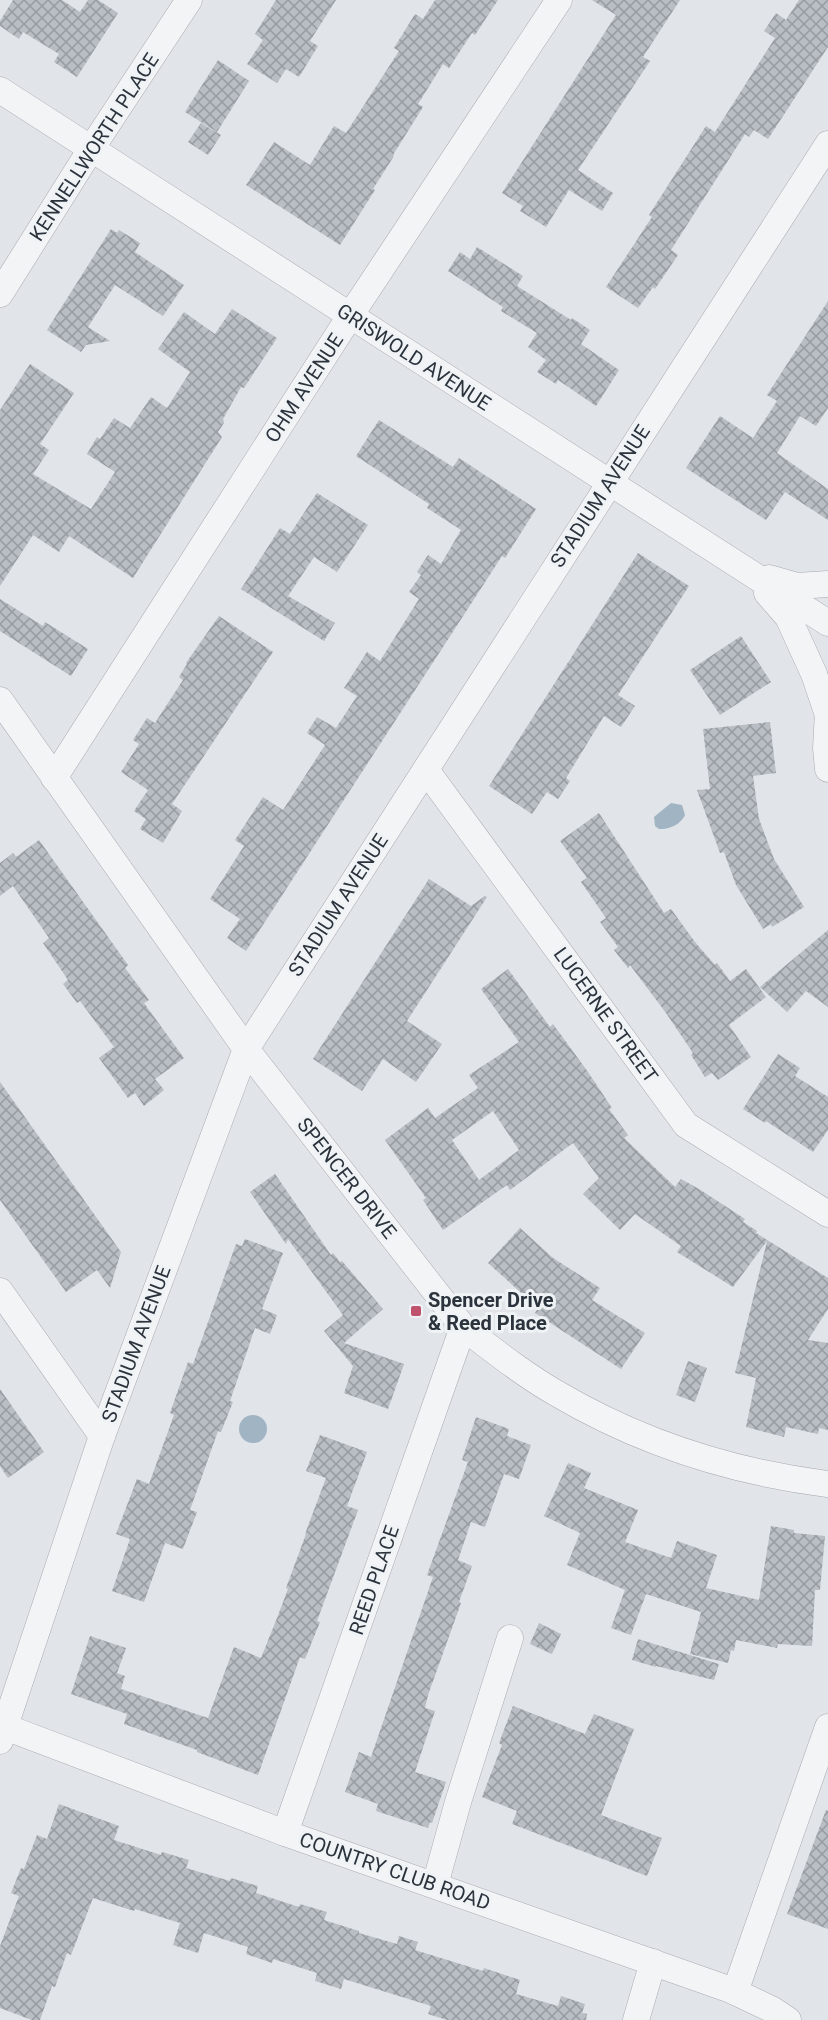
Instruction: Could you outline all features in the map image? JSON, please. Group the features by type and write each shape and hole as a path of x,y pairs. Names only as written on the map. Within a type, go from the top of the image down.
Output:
{"street":[{"name":"KENNELLWORTH PLACE","path":"0,294 91,149 189,0"},
{"name":"OHM AVENUE","path":"54,778 351,316 558,0"},
{"name":"GRISWOLD AVENUE","path":"0,90 828,623"},
{"name":"STADIUM AVENUE","path":"1,1731 102,1436 246,1049 828,144"},
{"path":"748,572 797,586 828,584"},
{"path":"748,572 788,617 814,674 828,713 828,769"},
{"name":"SPENCER DRIVE","path":"0,700 246,1049 463,1327 505,1360 556,1393 611,1422 673,1448 731,1466 790,1479 828,1484"},
{"name":"LUCERNE STREET","path":"426,770 686,1125 828,1214"},
{"path":"0,1291 102,1436"},
{"name":"REED PLACE","path":"285,1833 463,1327"},
{"path":"435,1886 458,1802 510,1638"},
{"path":"735,1992 828,1726"},
{"name":"COUNTRY CLUB ROAD","path":"1,1731 654,1962 735,1992 773,2010 788,2020"},
{"path":"636,2020 654,1962"}],"water":[{"path":"671,803 682,805 685,815 674,826 659,829 655,826 654,817"},
{"path":"253,1415 263,1419 267,1429 263,1439 253,1443 243,1439 239,1429 243,1419"}],"building":[{"path":"13,0 62,0 80,12 88,0 98,0 118,13 77,77 54,62 59,54 23,32 19,39 0,26 0,21"},
{"path":"276,0 336,0 310,41 318,46 299,77 286,69 277,83 247,64 263,40 255,34"},
{"path":"435,0 498,0 475,35 472,33 449,68 443,64 418,104 423,107 340,245 246,185 274,142 310,165 334,126 346,133 399,51 394,48 415,14 423,19"},
{"path":"592,0 680,0 643,57 650,61 578,170 613,193 602,211 569,190 546,227 520,211 523,206 502,193 616,15"},
{"path":"799,0 828,0 828,47 768,139 754,130 749,137 745,134 671,250 678,255 655,289 653,287 638,308 606,287 652,217 649,215 706,126 715,132 775,38 764,31 776,13 786,20"},
{"path":"218,60 249,81 217,132 185,112"},
{"path":"201,123 221,135 208,155 188,142"},
{"path":"111,229 117,233 119,230 140,243 135,252 184,285 163,316 115,285 88,327 110,341 86,345 81,352 47,330"},
{"path":"477,247 523,276 517,286 590,330 581,344 619,370 596,406 558,380 556,384 537,372 546,360 528,347 537,333 501,311 503,307 448,271 460,252 470,259"},
{"path":"828,301 828,408 816,426 800,416 777,453 828,489 828,520 785,492 766,520 686,468 720,416 753,438 777,401 767,395"},
{"path":"232,309 277,338 244,388 241,387 218,432 222,437 133,578 69,536 59,552 33,535 0,586 0,410 30,364 74,393 40,444 49,450 33,474 91,509 115,472 87,454 97,437 100,439 114,418 130,428 151,397 167,408 190,372 158,349 184,312 215,334"},
{"path":"379,420 453,467 459,458 536,509 505,558 502,556 246,951 227,938 240,919 210,899 244,846 235,840 263,797 283,810 325,745 307,733 317,717 336,728 357,696 344,688 367,652 380,661 419,599 409,592 421,575 417,572 428,555 441,564 461,530 427,508 429,504 356,456"},
{"path":"317,493 368,525 337,572 314,557 288,596 335,623 324,641 241,589 280,528 290,534"},
{"path":"638,553 689,586 618,695 635,706 621,727 604,716 566,778 570,781 558,799 547,792 532,814 489,786"},
{"path":"0,599 43,626 45,622 88,649 71,676 0,631"},
{"path":"219,616 273,652 172,804 182,811 163,843 140,829 146,819 134,811 148,790 121,772 139,744 133,740 147,718 155,723 183,680 179,677 186,663"},
{"path":"741,636 771,682 720,715 690,670"},
{"path":"770,722 776,773 753,776 759,819 774,859 804,907 772,927 771,924 763,929 736,885 724,852 720,853 697,790 710,789 703,729"},
{"path":"599,813 664,913 671,909 695,942 715,965 717,963 730,981 746,969 766,997 729,1025 751,1057 718,1080 712,1073 705,1077 691,1055 693,1053 666,1013 630,965 628,968 614,950 618,947 600,922 606,918 581,882 587,878 560,841"},
{"path":"39,840 128,965 125,968 149,1000 144,1003 184,1058 155,1079 164,1090 144,1106 135,1093 128,1098 99,1058 114,1047 80,1001 77,1003 63,984 68,980 43,943 49,938 13,886 0,896 0,863 13,853 16,857"},
{"path":"429,879 471,906 485,896 487,897 407,1021 442,1044 416,1082 383,1059 362,1091 313,1059"},
{"path":"828,930 828,1007 806,991 787,1012 760,987"},
{"path":"508,969 550,1027 553,1024 588,1072 612,1108 609,1109 628,1135 624,1138 675,1187 681,1179 699,1189 745,1219 743,1222 757,1231 756,1233 828,1278 828,1309 808,1340 828,1343 828,1430 819,1428 818,1434 786,1427 784,1437 746,1427 756,1378 735,1373 767,1241 733,1287 677,1252 681,1246 635,1214 620,1230 583,1194 599,1178 573,1143 510,1190 507,1185 443,1230 423,1200 426,1198 385,1140 428,1108 435,1118 478,1088 469,1075 519,1042 481,989","holes":["493,1111 519,1150 479,1180 452,1140"]},
{"path":"778,1054 800,1068 795,1076 828,1097 828,1130 813,1152 766,1121 765,1123 743,1109"},
{"path":"0,1082 121,1252 110,1288 97,1270 66,1292 0,1200"},
{"path":"275,1174 331,1255 333,1253 340,1262 342,1261 383,1309 344,1343 404,1364 388,1409 344,1393 353,1366 324,1331 343,1315 288,1239 286,1244 250,1192"},
{"path":"520,1228 553,1258 600,1288 592,1300 645,1333 621,1369 535,1313 538,1308 488,1263"},
{"path":"245,1239 283,1253 262,1309 277,1315 270,1334 255,1328 230,1401 233,1402 221,1432 218,1431 190,1510 197,1512 183,1549 165,1543 144,1602 112,1591 130,1539 116,1534 137,1479 149,1484 174,1415 170,1413 188,1362 193,1364 236,1244 242,1246"},
{"path":"688,1361 707,1368 695,1402 676,1395"},
{"path":"0,1389 44,1452 8,1478 0,1466"},
{"path":"476,1417 509,1429 507,1436 531,1445 519,1479 504,1474 485,1527 471,1522 458,1560 472,1566 428,1695 425,1708 435,1711 415,1772 446,1782 432,1823 430,1822 428,1828 376,1811 378,1804 345,1792 359,1752 371,1757 433,1577 427,1575 468,1462 462,1460"},
{"path":"320,1435 367,1452 347,1506 358,1510 317,1621 320,1622 305,1659 300,1657 258,1775 124,1724 127,1714 71,1694 90,1636 126,1648 117,1673 125,1676 121,1689 208,1718 234,1647 261,1658 277,1618 326,1478 306,1471"},
{"path":"568,1463 591,1473 584,1488 638,1510 625,1542 671,1558 677,1541 717,1555 706,1588 759,1600 771,1526 794,1530 794,1533 825,1536 820,1590 815,1590 812,1646 778,1644 777,1648 736,1640 728,1663 690,1654 701,1612 646,1594 631,1635 611,1628 625,1590 567,1565 580,1533 544,1516"},
{"path":"539,1623 561,1634 552,1654 530,1644"},
{"path":"638,1639 719,1664 714,1680 632,1660"},
{"path":"513,1706 585,1734 594,1714 634,1729 601,1815 662,1838 647,1876 512,1824 517,1811 482,1797 502,1745 499,1743"},
{"path":"59,1804 119,1826 114,1840 161,1855 162,1852 189,1860 186,1868 230,1881 231,1878 258,1886 256,1893 299,1907 300,1904 327,1912 324,1920 359,1931 359,1933 397,1944 399,1936 418,1942 415,1950 520,1980 516,1994 558,2006 561,1996 585,2004 582,2013 587,2014 586,2020 447,2020 428,2014 431,2006 344,1979 341,1989 315,1981 317,1973 273,1959 272,1963 246,1954 248,1947 204,1933 198,1953 173,1945 180,1923 93,1898 71,1955 67,1953 55,1987 52,1986 40,2020 32,2020 0,2008 0,1946 19,1896 11,1893 21,1868 24,1869 37,1835 47,1839"},
{"path":"826,1810 828,1811 828,1929 787,1914"}],"place":[{"name":"Spencer Drive & Reed Place","path":"416,1311"}]}
